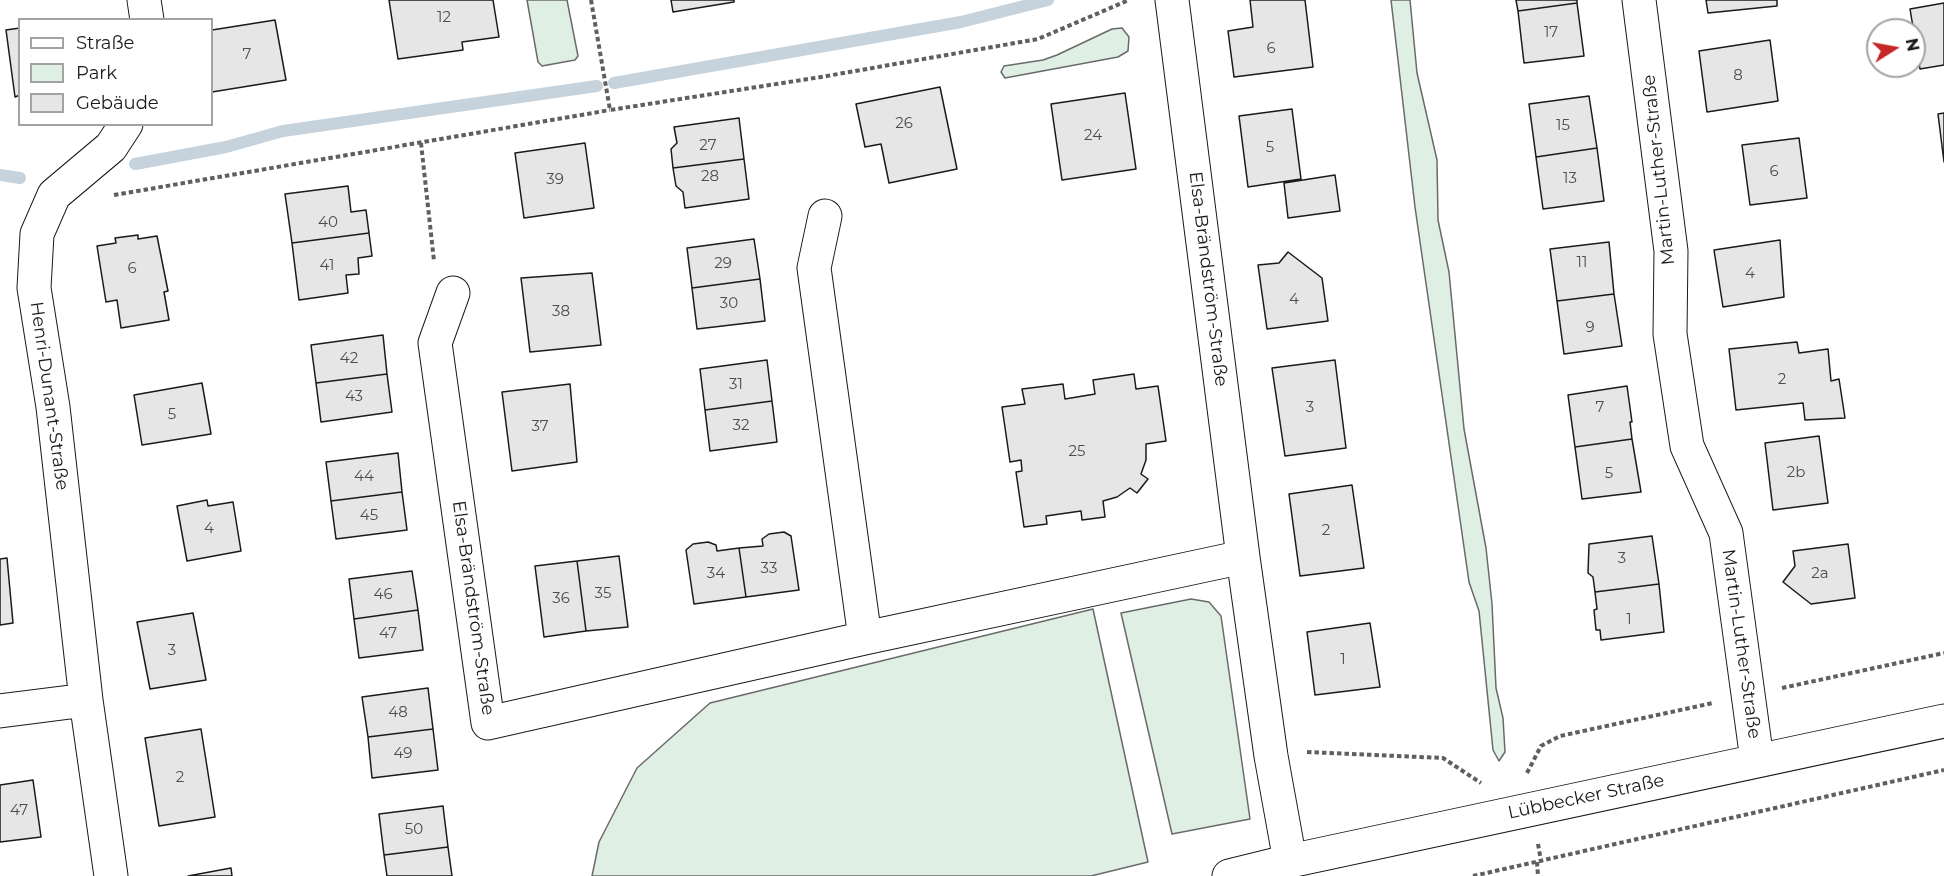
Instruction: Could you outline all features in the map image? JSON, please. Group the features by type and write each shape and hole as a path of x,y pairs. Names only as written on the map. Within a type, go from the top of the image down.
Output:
{"street":[{"path":"144,0 147,18"},
{"name":"Elsa-Brändström-Straße","path":"1173,0 1243,557 1271,756 1290,861"},
{"name":"Martin-Luther-Straße","path":"1639,0 1671,251 1671,345 1687,446 1726,533 1757,760"},
{"name":"Henri-Dunant-Straße","path":"111,876 86,700 53,407 34,288 37,234 54,195 111,147 125,126"},
{"path":"825,216 814,268 865,638"},
{"name":"Elsa-Brändström-Straße","path":"453,293 435,344 488,723 865,638 1243,557"},
{"path":"0,711 86,700"},
{"name":"Lübbecker Straße","path":"1229,876 1944,721"}],"path":[{"path":"591,0 610,110"},
{"path":"112,195 1038,39 1128,0"},
{"path":"422,143 434,262 453,293"},
{"path":"1524,779 1541,746 1560,736 1944,653"},
{"path":"1271,756 1294,751 1443,758 1490,788"},
{"path":"1473,876 1944,770"},
{"path":"1537,862 1538,876"}],"green space":[{"path":"527,0 567,0 578,56 575,60 542,66 538,62"},
{"path":"1391,0 1410,0 1417,73 1437,160 1438,220 1449,272 1464,429 1486,548 1492,604 1496,688 1503,718 1505,752 1499,761 1493,750 1479,611 1469,582 1415,207"},
{"path":"1122,28 1129,37 1128,51 1118,57 1005,78 1001,72 1004,66 1043,60 1112,29"},
{"path":"1191,599 1209,602 1221,616 1250,819 1172,834 1121,613"},
{"path":"1093,609 1148,862 1091,876 592,876 599,842 637,768 710,703"}],"building":[{"path":"389,0 493,0 499,37 462,42 463,50 398,59"},
{"path":"671,0 734,0 734,2 673,12"},
{"path":"1250,0 1305,0 1313,67 1234,77 1228,31 1253,27"},
{"path":"1516,0 1577,0 1577,3 1518,11"},
{"path":"1706,0 1777,0 1777,6 1708,13"},
{"path":"1577,3 1584,56 1524,63 1518,11"},
{"path":"1944,3 1944,65 1926,68 1926,18 1912,18 1910,9"},
{"path":"275,20 286,80 213,92 213,30"},
{"path":"18,28 18,96 15,97 6,30"},
{"path":"1770,40 1778,101 1707,112 1699,51"},
{"path":"940,87 957,169 889,183 881,144 865,147 856,104"},
{"path":"1125,93 1136,169 1062,180 1051,104"},
{"path":"1589,96 1597,148 1536,157 1529,104"},
{"path":"1292,109 1301,179 1248,187 1239,116"},
{"path":"1944,113 1944,162 1938,114"},
{"path":"739,118 744,159 673,168 671,149 677,143 674,127"},
{"path":"1799,138 1807,198 1750,205 1742,145"},
{"path":"585,143 594,208 524,218 515,153"},
{"path":"1597,148 1604,201 1543,209 1536,157"},
{"path":"744,159 749,199 685,208 683,192 676,186 673,168"},
{"path":"1335,175 1340,211 1288,218 1284,183"},
{"path":"348,186 351,212 366,210 369,233 292,243 285,194"},
{"path":"369,233 372,256 358,258 359,274 346,275 348,293 299,300 292,243"},
{"path":"138,235 138,239 157,236 168,291 164,292 169,320 121,328 117,300 106,302 97,246 116,243 115,238"},
{"path":"754,239 760,279 692,288 687,248"},
{"path":"1780,240 1784,297 1723,307 1714,250"},
{"path":"1609,242 1614,294 1557,301 1550,249"},
{"path":"1288,252 1322,278 1328,321 1267,329 1258,265 1279,263"},
{"path":"592,273 601,345 530,352 521,278"},
{"path":"760,279 765,321 697,329 692,288"},
{"path":"1614,294 1622,346 1564,354 1557,301"},
{"path":"383,335 387,374 316,383 311,345"},
{"path":"1797,342 1799,353 1828,349 1831,381 1839,379 1845,418 1805,420 1803,403 1736,410 1729,349"},
{"path":"767,360 772,401 705,410 700,369"},
{"path":"1335,360 1346,448 1285,456 1272,368"},
{"path":"387,374 392,412 321,422 316,383"},
{"path":"1134,374 1136,389 1158,386 1166,441 1146,444 1146,460 1141,474 1148,479 1137,493 1130,488 1117,497 1103,501 1105,517 1082,520 1081,511 1046,516 1047,524 1024,527 1016,472 1022,471 1021,460 1010,462 1002,407 1025,404 1022,389 1063,384 1065,399 1095,394 1093,380"},
{"path":"202,383 211,434 142,445 134,395"},
{"path":"570,384 577,462 512,471 502,392"},
{"path":"1627,386 1632,439 1575,447 1568,395"},
{"path":"772,401 777,442 710,451 705,410"},
{"path":"1819,436 1828,503 1773,510 1765,443"},
{"path":"1632,439 1641,492 1582,499 1575,447"},
{"path":"398,453 402,492 331,501 326,462"},
{"path":"1352,485 1364,568 1300,576 1289,494"},
{"path":"402,492 407,530 336,539 331,501"},
{"path":"207,500 208,506 233,502 241,551 187,561 177,506"},
{"path":"784,532 791,536 799,590 746,597 739,548 763,546 762,539 769,534"},
{"path":"1652,536 1659,584 1595,592 1593,577 1588,573 1589,544"},
{"path":"708,542 716,545 717,551 739,548 746,597 694,604 686,550 693,544"},
{"path":"1848,544 1855,598 1811,604 1783,582 1795,566 1793,551"},
{"path":"619,556 628,627 586,631 577,561"},
{"path":"7,558 13,623 0,625 0,559"},
{"path":"577,561 586,631 544,637 535,566"},
{"path":"412,571 418,610 354,619 349,579"},
{"path":"1659,584 1664,632 1601,640 1600,630 1596,630 1595,592"},
{"path":"418,610 423,650 359,658 354,619"},
{"path":"193,613 206,680 150,689 137,622"},
{"path":"1370,623 1380,687 1315,695 1307,632"},
{"path":"428,688 433,729 368,737 362,697"},
{"path":"201,729 215,817 159,826 145,738"},
{"path":"433,729 438,770 372,778 368,737"},
{"path":"33,780 41,837 0,842 0,785"},
{"path":"443,806 448,847 384,855 379,814"},
{"path":"448,847 452,876 387,876 384,855"},
{"path":"231,868 232,876 188,876"}],"waterway":[{"path":"614,83 961,22 1048,0"},
{"path":"135,164 226,147 283,131 597,86"},
{"path":"0,175 20,178"}]}
